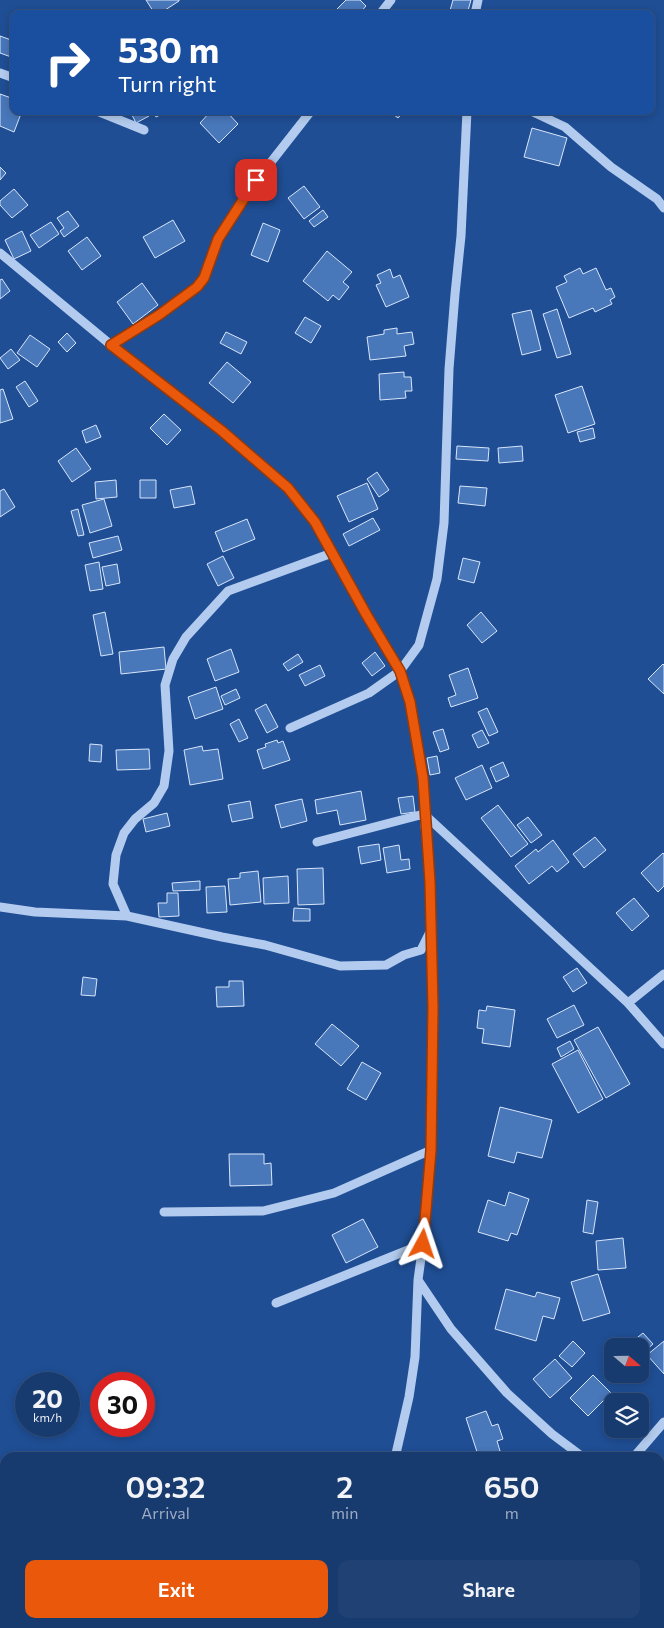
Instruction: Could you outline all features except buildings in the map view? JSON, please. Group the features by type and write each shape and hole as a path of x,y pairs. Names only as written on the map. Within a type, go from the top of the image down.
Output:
{"street":[{"path":"383,10 391,0"},
{"path":"107,115 144,130"},
{"path":"111,345 197,287 204,278 218,239 231,218 256,180 308,115"},
{"path":"290,728 369,693 400,671 419,645 437,579 444,523 449,369 462,236 466,115"},
{"path":"540,115 565,126 611,167 657,199 664,208"},
{"path":"0,253 111,345 222,431 288,488 315,522 400,671 410,702 423,778 430,882 433,1007 431,1150 418,1280 415,1357 396,1452"},
{"path":"127,916 113,884 116,855 124,833 135,819 154,803 164,786 169,751 165,685 173,659 186,637 228,591 332,553"},
{"path":"317,842 424,814"},
{"path":"424,814 628,1004 664,1044"},
{"path":"0,907 58,913 127,916 265,945 340,966 386,965 404,955 421,950 430,932"},
{"path":"628,1004 664,974"},
{"path":"164,1212 264,1211 334,1193 431,1150"},
{"path":"276,1303 423,1244"},
{"path":"418,1280 451,1328 507,1393 552,1434 576,1452"},
{"path":"638,1452 664,1422"}],"route":[{"path":"256,180 218,239 204,278 197,287 159,315 111,345 222,431 288,488 315,522 400,671 410,702 423,778 430,882 433,1007 431,1150 423,1244"}]}
